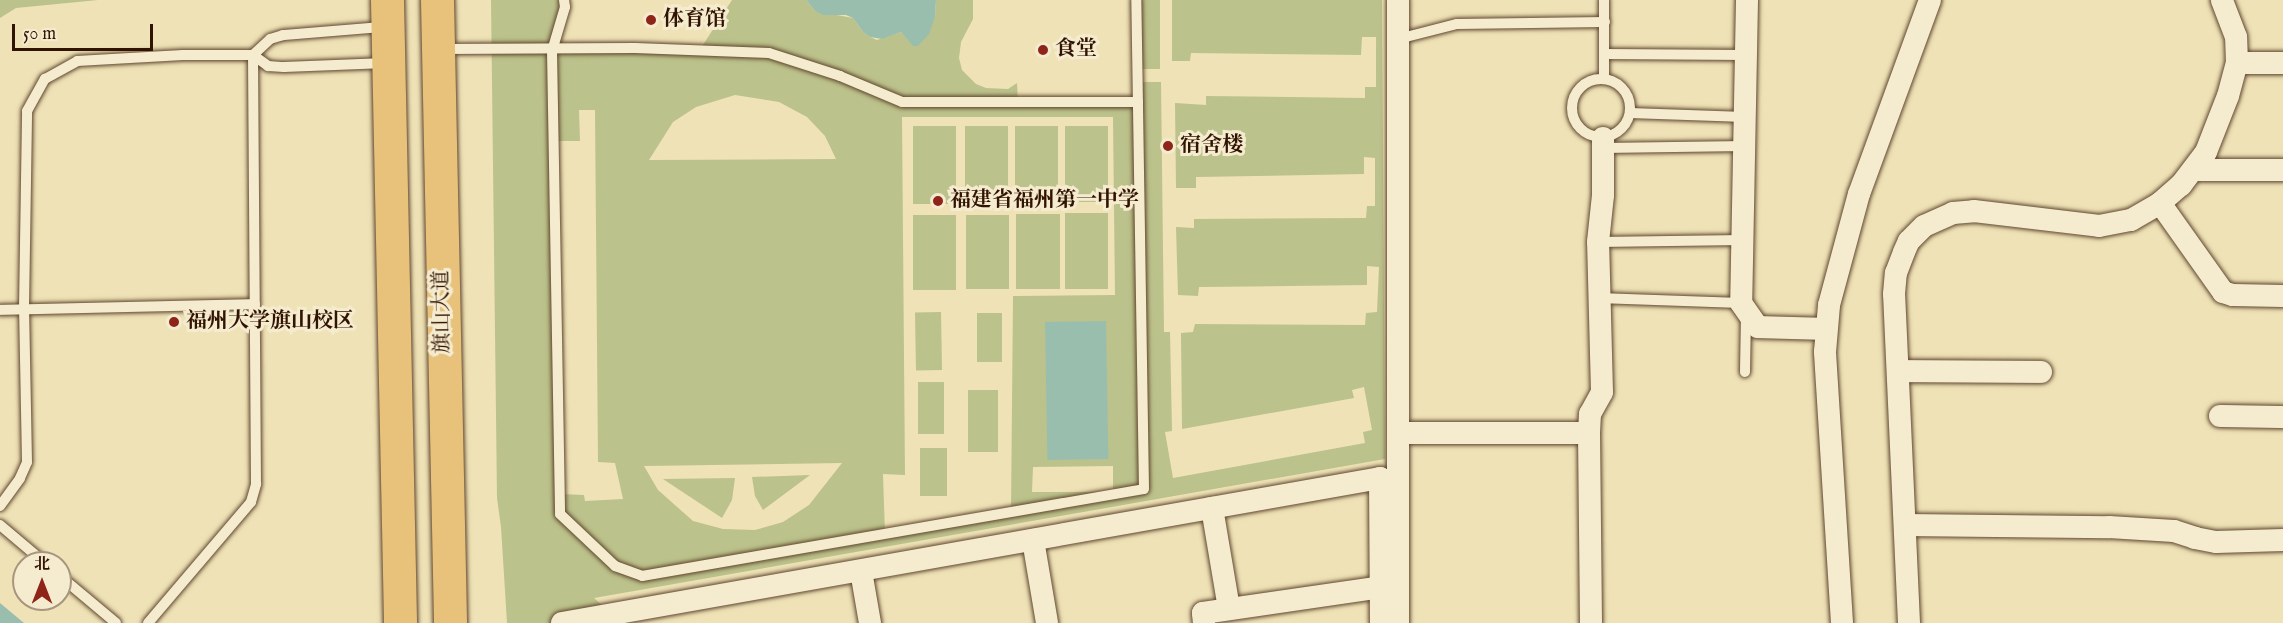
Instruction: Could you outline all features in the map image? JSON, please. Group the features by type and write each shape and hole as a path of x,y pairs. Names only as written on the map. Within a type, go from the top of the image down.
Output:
{"highway":[{"name":"旗山大道","path":"437,0 450,623"},
{"path":"387,13 400,623"}],"street":[{"path":"1398,0 1398,623"},
{"path":"1747,0 1744,307 1758,327 1826,329"},
{"path":"1842,623 1825,352 1826,329 1833,287 1859,194 1930,0"},
{"path":"1909,623 1896,273 1909,242 1924,226 1953,213 1974,212 2084,226 2112,225 2131,220 2160,203 2194,170 2212,140 2229,96 2237,63 2236,36 2222,0"},
{"path":"2237,63 2283,63"},
{"path":"1591,623 1589,433 1590,414 1602,392 1598,242 1603,195 1603,143"},
{"path":"2194,170 2283,170"},
{"path":"2160,203 2223,292 2233,296 2283,296"},
{"path":"1898,371 2041,372"},
{"path":"2220,416 2283,417"},
{"path":"1399,433 1589,433"},
{"path":"562,623 654,616 861,571 1380,478 1381,623"},
{"path":"1212,508 1229,609"},
{"path":"1905,525 2109,527 2174,531 2216,542 2283,540"},
{"path":"1033,540 1047,623"},
{"path":"861,571 870,623"},
{"path":"1204,623 1203,613 1381,587"}],"lane":[{"path":"564,0 565,7 552,51 560,513 615,566 642,576 1144,489 1136,0"},
{"path":"1604,0 1604,78"},
{"path":"148,623 251,502 256,483 254,55 270,39 387,13"},
{"path":"1398,39 1456,24 1605,22"},
{"path":"438,49 552,51 635,48 769,53 840,76 902,102 1138,102"},
{"path":"1604,54 1746,55"},
{"path":"0,506 20,478 27,462 24,308 27,111 45,79 77,61 183,55 254,55 268,66 284,68 388,62"},
{"path":"1603,143 1621,130 1630,113 1628,94 1614,81 1604,78 1588,81 1581,86 1572,100 1572,110 1578,126 1603,143 1745,146"},
{"path":"1630,113 1745,117"},
{"path":"1598,242 1743,240"},
{"path":"1598,298 1744,307 1745,372"},
{"path":"0,310 255,304"},
{"path":"0,525 31,551"},
{"path":"72,586 116,623"}],"green space":[{"path":"0,0 98,0 16,8 0,18"},
{"name":"福建省福州第一中学","path":"491,0 564,0 552,50 699,51 732,0 806,0 815,11 853,18 863,32 877,40 901,32 913,45 935,17 936,0 973,0 973,19 961,42 959,58 962,70 976,84 986,88 1008,89 1017,83 1018,102 1138,102 1137,82 1161,82 1164,332 1170,332 1172,431 1165,432 1173,478 1365,443 1363,432 1372,430 1364,387 1352,390 1354,398 1182,429 1181,333 1193,332 1195,324 1365,325 1366,313 1377,312 1379,267 1367,266 1367,285 1199,287 1198,296 1178,295 1176,227 1194,228 1194,219 1366,218 1367,206 1375,206 1375,158 1364,157 1364,174 1196,177 1196,188 1176,188 1175,103 1206,105 1206,96 1365,98 1365,87 1376,87 1376,37 1362,37 1361,55 1191,53 1190,61 1172,61 1172,0 1382,0 1385,459 594,598 622,623 507,623 497,498","holes":["735,95 779,102 807,117 825,136 836,159 649,160 673,122 696,107","579,110 595,110 598,462 615,463 623,499 585,501 584,495 560,494 554,141 580,141","902,117 1113,117 1115,295 1013,296 1011,512 885,534 883,474 905,475","842,463 809,505 783,522 755,530 723,529 693,521 658,490 644,466","1113,466 1113,492 1032,492 1033,467"]},
{"path":"1136,0 1160,0 1160,69 1136,69"},
{"path":"913,126 956,126 956,204 913,204"},
{"path":"965,126 1008,126 1008,203 965,203"},
{"path":"1015,126 1058,126 1058,203 1015,203"},
{"path":"1065,126 1108,126 1108,202 1065,202"},
{"path":"1065,213 1108,213 1108,289 1065,289"},
{"path":"1016,214 1060,214 1060,289 1016,289"},
{"path":"913,215 956,215 956,290 913,290"},
{"path":"966,215 1009,215 1009,289 966,289"},
{"path":"915,312 941,312 942,370 916,370"},
{"path":"977,313 1002,313 1002,362 977,362"},
{"path":"918,382 944,382 944,434 918,434"},
{"path":"968,390 998,390 998,452 968,452"},
{"path":"920,448 947,448 947,496 920,496"},
{"path":"810,475 763,510 755,496 752,477"},
{"path":"735,478 732,500 722,518 663,479"}],"shaded area":[{"path":"806,0 936,0 935,17 929,34 918,46 913,46 901,32 882,39 870,37 863,32 853,18 846,15 823,15 815,11"},
{"path":"1106,321 1108,459 1047,460 1045,322"},
{"path":"0,603 24,623 0,623"}],"place":[{"name":"体育馆","path":"651,20"},
{"name":"食堂","path":"1043,50"},
{"name":"宿舍楼","path":"1168,146"},
{"name":"福建省福州第一中学","path":"938,201"},
{"name":"福州大学旗山校区","path":"174,322"}]}
